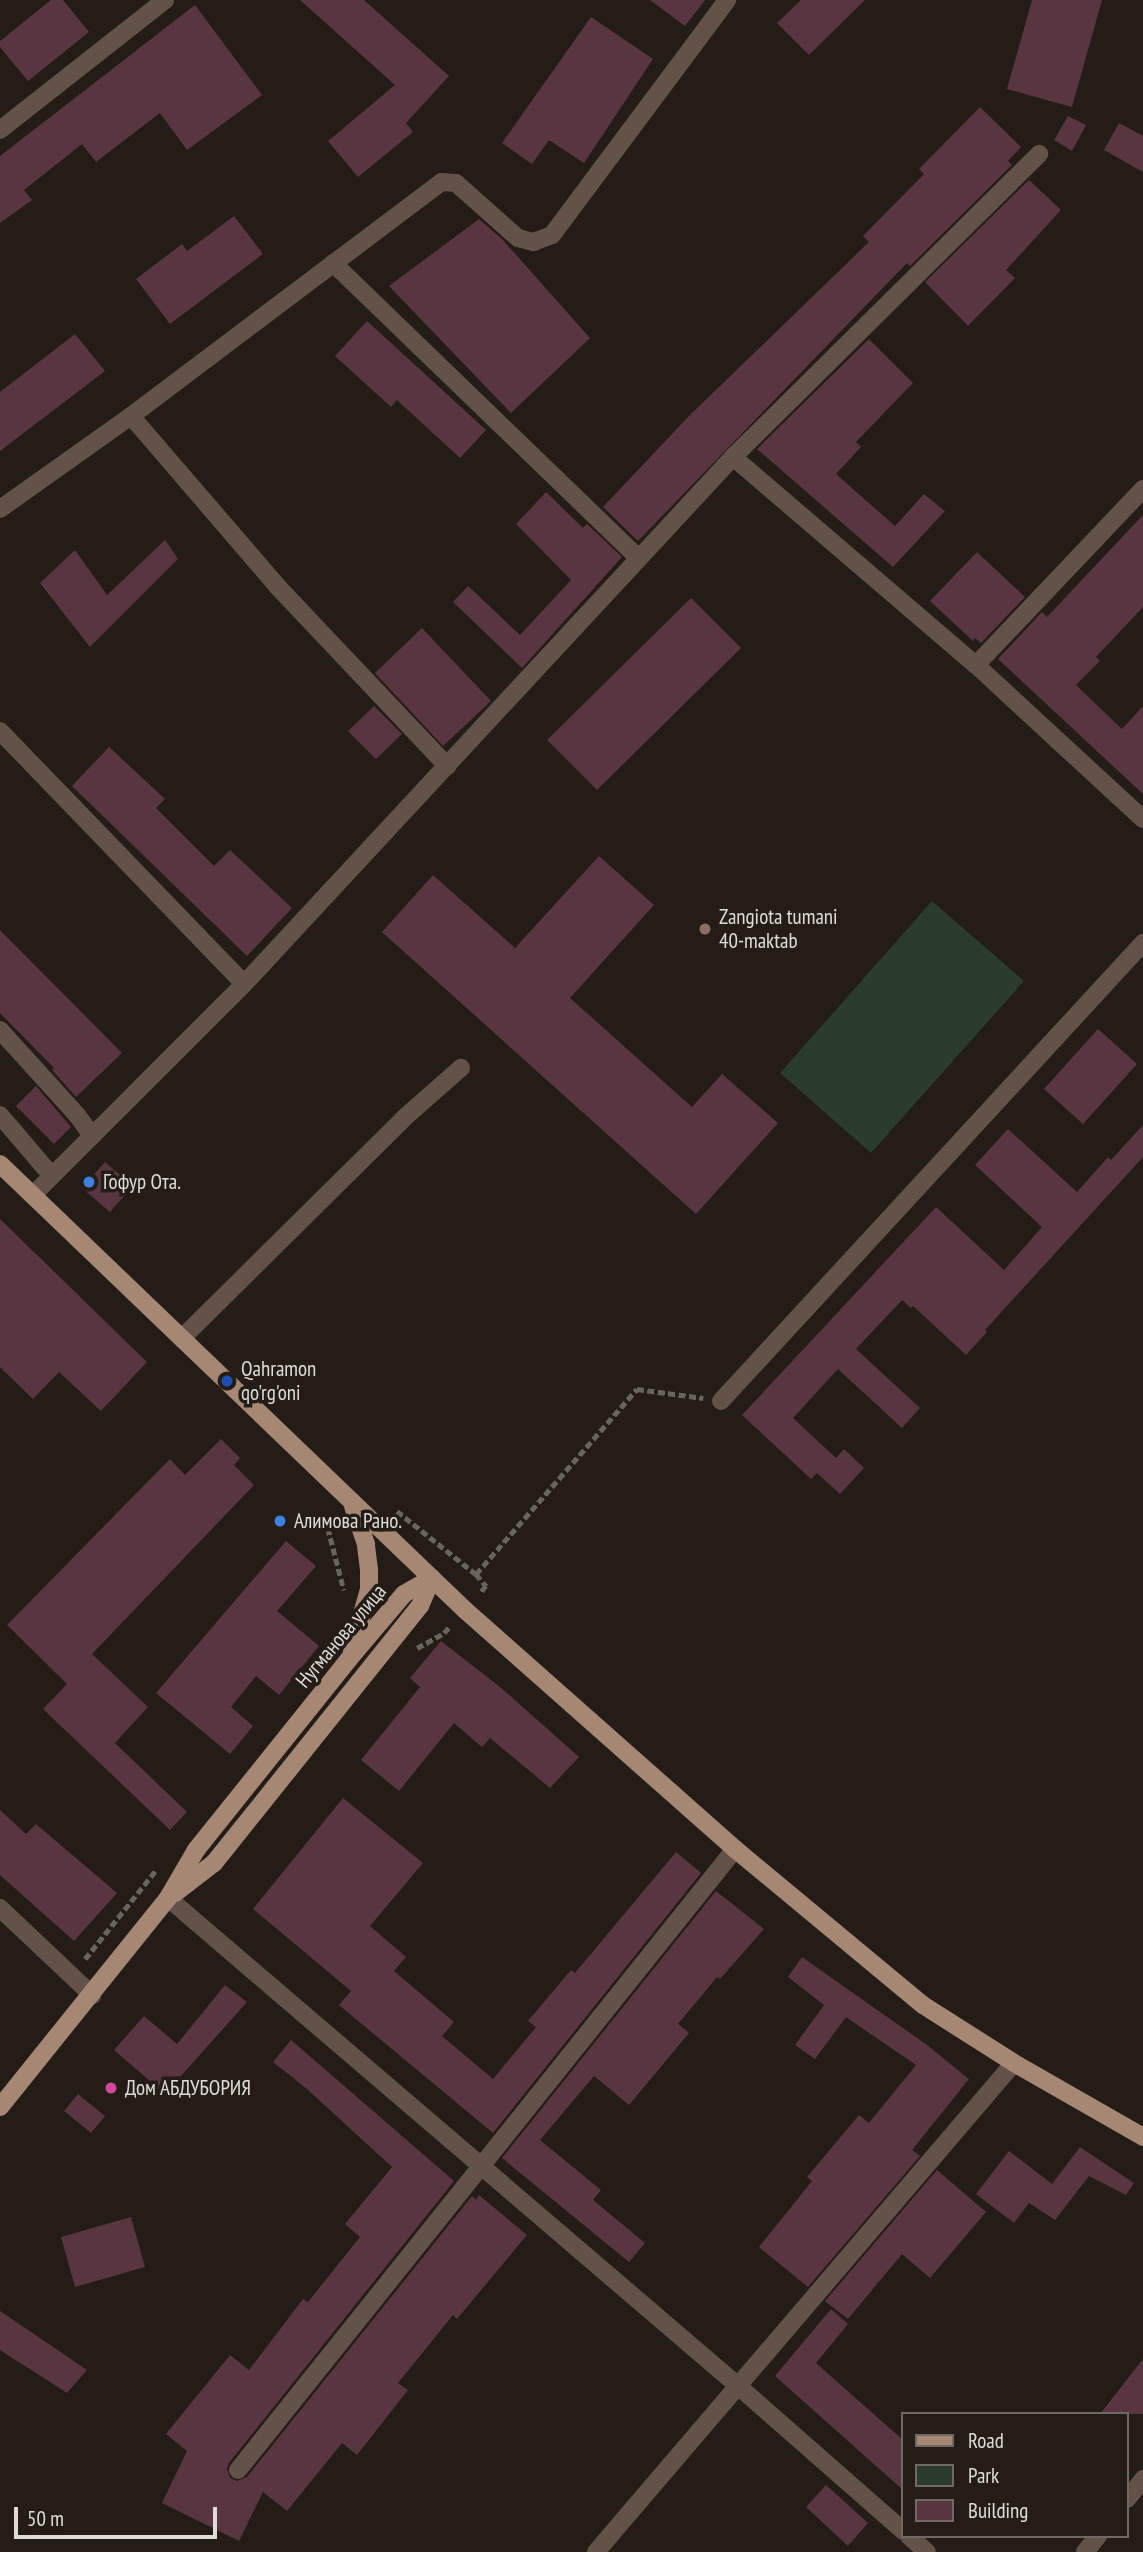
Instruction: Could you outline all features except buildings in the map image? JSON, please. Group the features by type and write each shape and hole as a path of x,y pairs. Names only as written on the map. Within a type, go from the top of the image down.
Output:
{"main road":[{"path":"0,1164 182,1338 346,1510 432,1578 735,1849 923,2006 1014,2063 1143,2137"},
{"path":"346,1510 366,1545 369,1570 369,1589 349,1659"},
{"name":"Нугманова улица","path":"0,2107 168,1898 196,1850 349,1659 404,1594 432,1578"},
{"name":"Нугманова улица","path":"168,1898 215,1863 420,1606 432,1578"}],"street":[{"path":"0,130 165,0"},
{"path":"0,509 131,416 333,262 442,183 456,183 518,238 533,242 552,235 727,0"},
{"path":"33,1195 244,984 733,457 1039,154"},
{"path":"333,262 639,558"},
{"path":"131,416 277,586 447,766"},
{"path":"733,457 976,665 1143,819"},
{"path":"976,665 1143,489"},
{"path":"0,732 244,984"},
{"path":"721,1401 1143,943"},
{"path":"0,1030 65,1100 92,1136"},
{"path":"182,1338 404,1118 461,1068"},
{"path":"0,1115 52,1176"},
{"path":"238,2470 735,1849"},
{"path":"168,1898 737,2385 902,2530"},
{"path":"0,1908 92,1995"},
{"path":"596,2552 1014,2063"},
{"path":"1129,2496 1143,2479"},
{"path":"911,2538 927,2552"},
{"path":"1085,2552 1096,2538"}],"path":[{"path":"476,1574 637,1389 721,1401"},
{"path":"389,1504 476,1574 486,1586 477,1597"},
{"path":"346,1510 328,1528 346,1595"},
{"path":"410,1651 444,1633 449,1627"},
{"path":"71,1976 159,1867"}],"green space":[{"path":"932,901 1024,981 871,1153 780,1073"}],"place":[{"name":"Zangiota tumani 40-maktab","path":"705,929"},
{"name":"Гофур Ота.","path":"89,1182"},
{"name":"Qahramon qo'rg'oni","path":"227,1381"},
{"name":"Алимова Рано.","path":"280,1521"},
{"name":"Дом АБДУБОРИЯ","path":"111,2088"}]}
